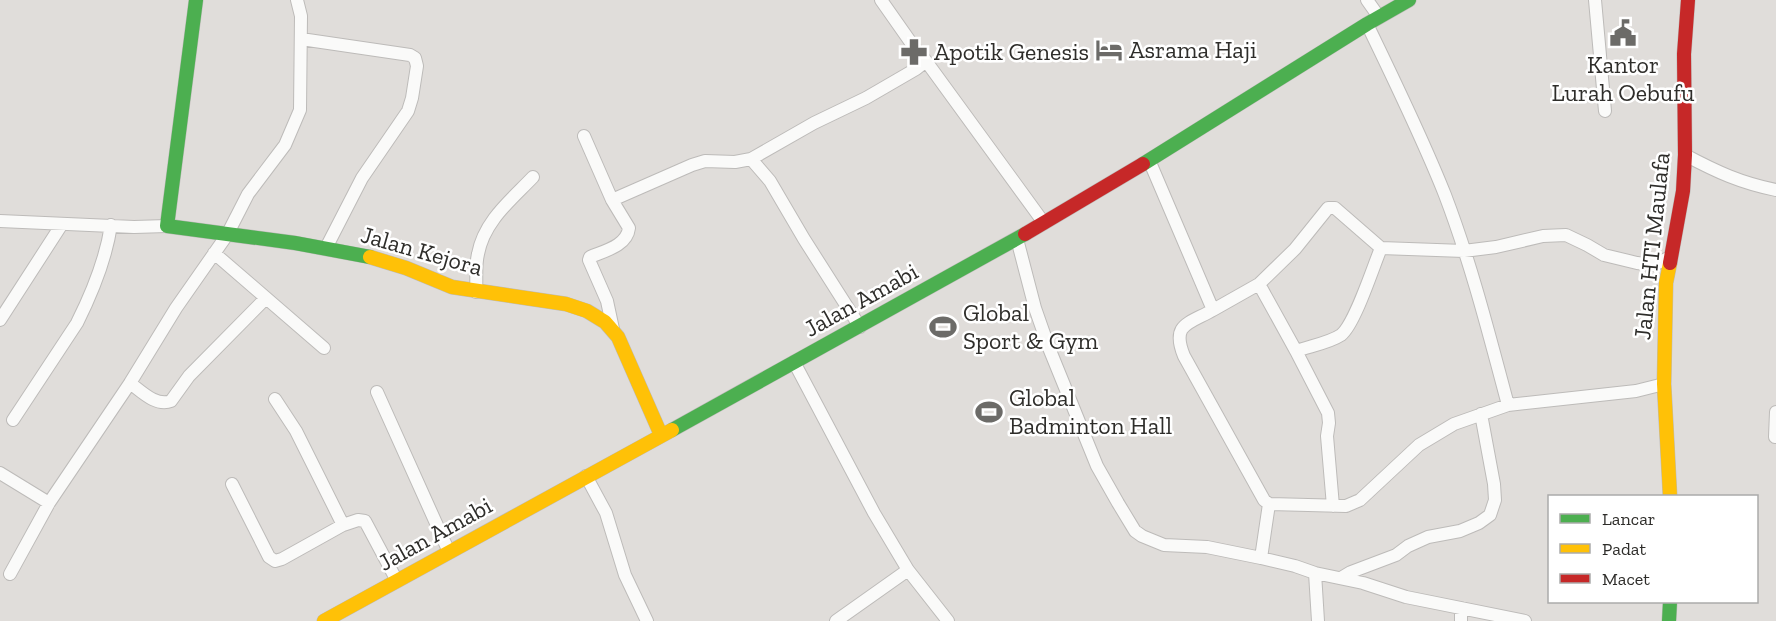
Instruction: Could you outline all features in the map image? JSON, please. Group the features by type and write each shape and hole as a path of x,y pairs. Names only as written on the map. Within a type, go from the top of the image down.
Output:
{"street":[{"path":"0,221 167,226 196,0"},
{"path":"10,574 49,503 130,383 176,308 227,235 248,194 285,145 300,110 301,16 297,0"},
{"path":"881,0 1044,223"},
{"path":"1367,0 1391,73 1445,195 1477,289 1508,405"},
{"name":"Jalan Amabi","path":"324,621 1017,239 1409,0"},
{"path":"1595,0 1605,111"},
{"name":"Jalan HTI Maulafa","path":"1670,495 1664,384 1665,284 1683,191 1684,54 1688,0"},
{"path":"301,39 410,55 415,58 417,66 408,111 362,178 326,248"},
{"path":"612,200 705,161 735,162 750,159 814,123 866,98 926,61"},
{"path":"584,136 612,200 628,224 629,232 623,241 590,257 589,260 607,301 613,329 661,435"},
{"path":"1685,155 1724,175 1776,190"},
{"path":"750,159 770,181 804,240 860,327"},
{"path":"1149,160 1213,310"},
{"path":"476,292 477,254 485,234 499,211 532,177"},
{"path":"1664,384 1636,391 1508,405 1454,424 1419,446 1360,500 1346,506 1269,504 1264,500 1184,356 1178,335 1183,327 1259,284 1295,249 1328,208 1335,208 1381,248 1464,251 1496,248 1543,236 1566,235 1604,255 1637,262 1654,265 1670,257"},
{"path":"0,320 62,224"},
{"path":"13,420 86,306 111,225"},
{"name":"Jalan Kejora","path":"167,226 326,248 371,257 406,268 453,288 556,302 582,309 600,318 613,329"},
{"path":"1017,239 1035,308 1071,403 1097,466 1135,531 1149,540 1164,545 1207,548 1261,558 1363,583 1461,615 1525,621"},
{"path":"1296,351 1339,336 1346,330 1357,309 1381,248"},
{"path":"214,252 324,348"},
{"path":"1259,284 1328,413 1333,506"},
{"path":"130,383 154,400 162,403 171,401 189,376 266,298"},
{"path":"794,362 874,513 908,570 948,621"},
{"path":"376,392 449,552"},
{"path":"275,399 296,430 344,525"},
{"path":"1775,437 1776,412"},
{"path":"1341,578 1396,555 1408,546 1428,537 1460,531 1479,524 1490,515 1495,500 1494,484 1481,414"},
{"path":"0,473 49,503"},
{"path":"586,476 606,513 625,575 647,621"},
{"path":"232,484 269,557 275,561 344,525 358,520 365,521 397,581"},
{"path":"1261,558 1269,504"},
{"path":"836,621 908,570"},
{"path":"1315,573 1318,621"},
{"path":"1669,621 1670,603"}],"traffic: fast":[{"path":"196,0 167,226 295,243 370,257"},
{"path":"1143,164 1409,0"},
{"path":"672,430 1025,234"},
{"path":"1669,621 1670,603"}],"traffic: slow":[{"path":"370,257 406,268 452,287 566,304 587,311 605,322 618,337 661,435"},
{"path":"1670,263 1666,283 1664,384 1670,495"},
{"path":"324,621 672,430"}],"traffic: jam":[{"path":"1670,263 1683,191 1684,54 1688,0"},
{"path":"1025,234 1143,164"}],"place":[{"name":"Kantor Lurah Oebufu","path":"1623,33"},
{"name":"Asrama Haji","path":"1109,50"},
{"name":"Apotik Genesis","path":"914,52"},
{"name":"Global Sport & Gym","path":"943,327"},
{"name":"Global Badminton Hall","path":"989,412"}]}
